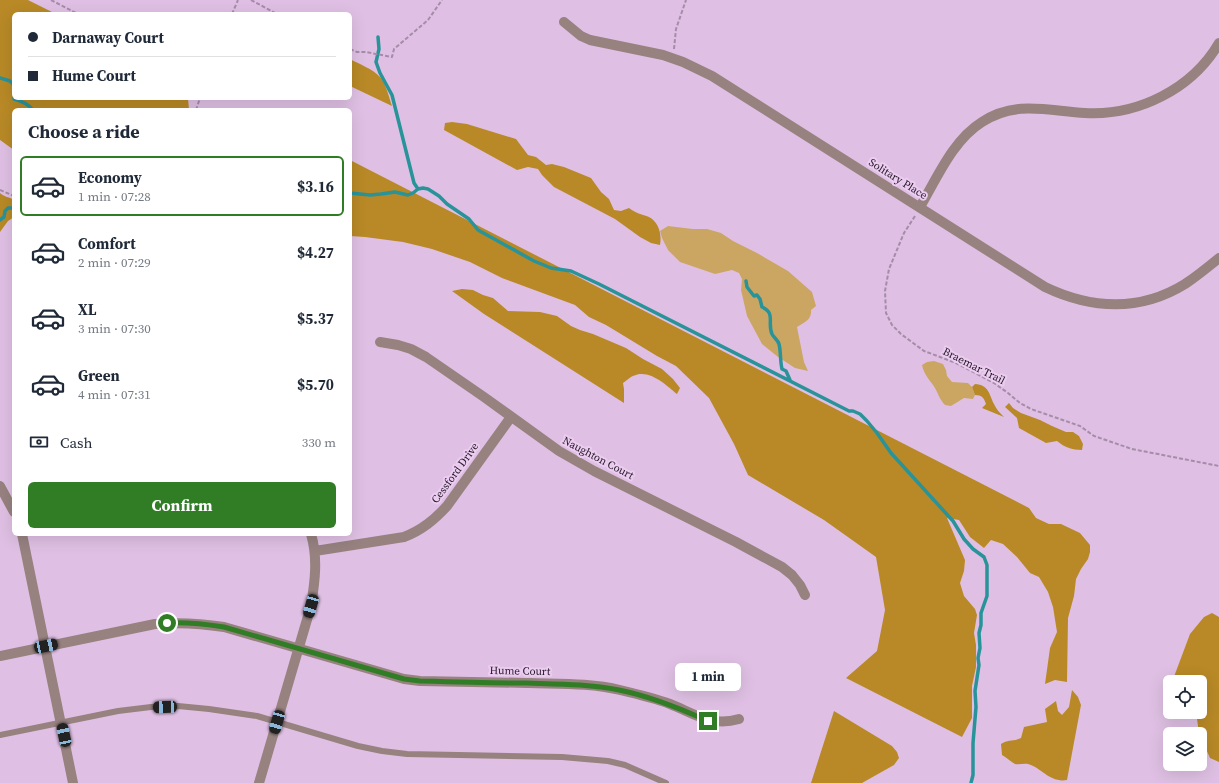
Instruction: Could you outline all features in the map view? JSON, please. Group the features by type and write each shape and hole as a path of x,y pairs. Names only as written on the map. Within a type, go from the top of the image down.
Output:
{"street":[{"name":"Solitary Place","path":"564,22 581,36 590,40 674,58 698,68 721,81 1045,286 1078,300 1097,304 1113,305 1150,299 1168,293 1185,284 1219,258"},
{"path":"920,207 955,148 967,134 981,122 1008,111 1027,108 1042,108 1088,114 1129,109 1162,96 1179,86 1192,76 1206,61 1219,43"},
{"name":"Naughton Court","path":"380,342 411,349 426,357 559,451 594,471 736,542 782,567 792,575 805,594"},
{"name":"Cessford Drive","path":"315,551 404,536 428,525 447,506 511,417"},
{"path":"0,486 12,507"},
{"path":"22,536 74,783"},
{"path":"260,783 311,606 316,580 315,551 311,536"},
{"name":"Hume Court","path":"0,656 155,624 178,622 201,623 224,627 404,679 420,681 589,685 646,697 669,704 708,721 730,722 739,719"}],"lane":[{"path":"0,735 118,711 151,707 178,706 250,715 358,746 382,751 407,754 562,757 608,761 626,765 666,783"}],"path":[{"path":"51,0 74,12"},
{"path":"233,12 238,0"},
{"path":"251,0 273,12"},
{"path":"352,50 357,52 366,52 392,57 394,49 428,20 442,0"},
{"path":"674,58 676,29 686,0"},
{"path":"0,190 12,195"},
{"name":"Braemar Trail","path":"920,207 904,233 889,269 885,291 886,313 892,325 901,334 924,351 956,363 994,383 1020,403 1031,409 1080,426 1094,436 1132,449 1219,466"}],"shaded area":[{"path":"0,0 28,0 52,12 12,12 12,100 188,100 189,108 12,108 12,149 0,140"},
{"path":"352,60 370,69 380,77 386,87 392,106 352,87"},
{"path":"452,122 467,124 516,139 528,155 536,157 546,165 552,164 564,167 591,178 601,192 609,199 614,210 621,211 629,208 652,219 659,229 661,237 660,245 651,243 640,237 615,219 554,187 538,169 528,167 517,170 444,130 445,123"},
{"path":"352,161 1029,508 1036,518 1049,524 1061,524 1080,533 1090,545 1090,552 1088,559 1076,579 1074,596 1068,618 1067,682 1055,680 1045,684 1050,648 1057,632 1053,607 1048,592 1039,577 1030,573 1017,557 1003,544 991,540 984,548 970,537 959,520 947,518 965,560 964,571 960,583 964,596 975,609 977,615 974,633 976,645 976,667 972,686 972,718 962,737 846,678 877,651 885,610 876,557 824,520 748,475 734,444 709,398 676,366 606,325 589,317 575,305 502,278 470,262 432,249 403,242 352,236"},
{"path":"0,193 12,199 12,218 8,221 0,232"},
{"path":"668,226 707,229 721,233 788,271 812,292 816,306 811,310 809,318 797,327 804,362 808,371 795,368 762,344 747,316 741,290 742,279 739,273 732,270 715,274 680,262 668,250 662,238 660,231"},
{"path":"462,289 473,290 493,298 508,311 540,312 557,316 571,326 626,348 662,369 680,388 677,394 657,379 645,374 639,374 623,383 624,403 484,314 452,291"},
{"path":"934,361 943,364 947,376 952,382 968,383 972,387 975,395 973,399 964,398 951,406 945,405 925,373 922,365 927,362"},
{"path":"975,384 986,388 996,408 1004,417 982,408 986,404 982,397 975,395 972,387"},
{"path":"1009,403 1013,408 1021,413 1066,432 1073,432 1079,436 1083,444 1082,450 1068,448 1057,441 1046,443 1019,428 1017,418 1005,407"},
{"path":"1212,613 1219,617 1219,762 1210,758 1207,751 1207,727 1198,727 1197,719 1207,719 1207,675 1175,675 1190,634 1204,617"},
{"path":"1072,690 1078,697 1081,705 1067,780 1051,777 1028,764 1015,764 1002,755 1001,744 1021,738 1024,727 1047,722 1045,709 1056,701 1058,711 1062,715 1069,707"},
{"path":"834,711 892,746 897,752 899,758 894,765 862,783 811,783"}],"waterway":[{"path":"378,37 379,49 376,62 392,95 414,183 418,189"},
{"path":"0,78 12,83"},
{"path":"17,100 27,104 31,108"},
{"path":"352,193 370,195 395,192 408,195 418,189 428,189 469,219 478,230 534,261 551,268 571,271 599,284 849,411 860,414 877,433 891,453 953,521 964,539 973,549 984,557 987,565 987,596 981,613 979,633 980,648 975,691 976,707 973,743 973,775 971,783"},
{"path":"0,220 4,217 5,211 8,208 12,208"},
{"path":"746,281 747,287 754,296 757,295 760,299 762,307 769,312 772,334 779,344 782,369 786,371 790,380"}],"route":[{"path":"167,623 201,623 224,627 404,679 420,681 589,685 618,690 669,704 708,721"}]}
